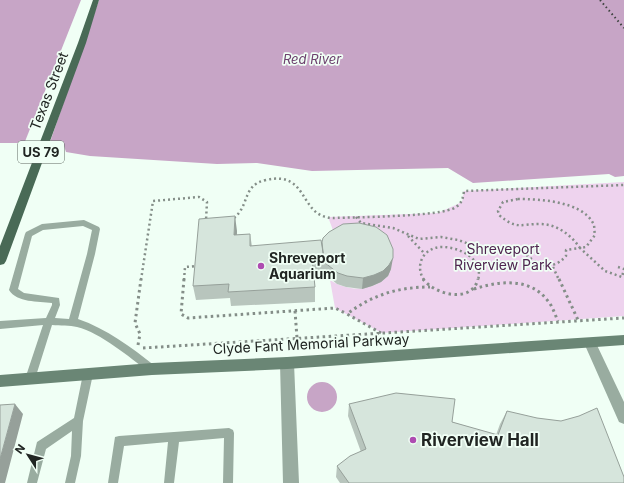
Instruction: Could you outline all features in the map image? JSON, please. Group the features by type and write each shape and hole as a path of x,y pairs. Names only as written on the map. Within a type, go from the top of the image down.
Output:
{"main road":[{"name":"Texas Street","path":"0,261 82,43 96,0"},
{"name":"Clyde Fant Memorial Parkway","path":"0,381 152,369 287,363 624,340"}],"street":[{"path":"590,343 624,417"},
{"path":"287,363 291,483"}],"lane":[{"path":"30,379 56,305 56,300 22,296 13,290 29,234 42,227 84,223 96,229 73,322"},
{"path":"0,325 49,322 78,323 99,332 125,348 152,369"},
{"path":"70,483 76,456 78,421 88,374"},
{"path":"32,483 41,446 78,421"},
{"path":"113,483 119,441 230,433 228,483"},
{"path":"169,483 174,437"}],"path":[{"path":"233,219 241,212 245,204 247,193 251,187 258,182 275,178 292,182 298,186 304,192 306,201 321,216 334,218 438,213 455,208 462,202 464,192 624,185"},
{"path":"205,225 207,202 204,199 193,197 153,201 135,323 140,334 138,348 624,318"},
{"path":"356,217 357,220 362,223 382,225 419,239 441,237 458,240 486,250 522,250 534,263 553,267 564,260 566,250 580,248 586,247 595,235 593,223 584,213 568,205 545,200 518,199 503,202 498,211 499,216 515,225 543,224 561,230 574,240 580,248 605,271 622,277 624,269 618,267"},
{"path":"406,234 425,254"},
{"path":"471,290 477,284 480,277 480,269 476,261 469,255 451,247 432,250 425,254 419,265 419,271 425,282 430,287 438,291 456,294 471,290 492,283 514,282 533,288 548,302 558,321"},
{"path":"198,259 197,266 185,267 181,314 184,317 188,318 335,308 382,333"},
{"path":"553,267 578,320"},
{"path":"348,314 362,302 382,294 412,286 430,287"},
{"path":"295,311 297,338"}],"green space":[{"name":"Shreveport Riverview Park","path":"624,182 624,316 382,333 335,308 330,280 345,287 360,288 374,285 388,276 336,238 328,217 438,213 462,202 464,191"}],"water":[{"name":"Red River","path":"0,0 624,0 624,176 615,177 609,174 473,183 448,168 312,171 257,163 217,164 90,156 66,152 63,143 0,143"},
{"path":"322,382 333,386 337,397 333,408 322,412 311,408 307,397 311,386"}],"pier":[{"path":"81,0 99,0 49,145 24,144"}],"building":[{"name":"Shreveport Aquarium","path":"235,216 234,235 250,234 250,246 321,240 324,258 312,258 315,287 228,292 229,284 193,286 199,219"},
{"path":"359,223 376,227 387,235 393,249 393,258 383,271 363,278 338,273 324,262 322,242 323,238 329,232 343,224"},
{"name":"Riverview Hall","path":"396,393 455,399 452,422 498,435 507,411 537,418 561,421 579,416 597,408 624,477 624,483 349,483 337,466 350,456 366,449 349,404"},
{"path":"15,404 0,459 0,405"}],"railway":[{"path":"600,0 624,28"}],"place":[{"name":"Shreveport Aquarium","path":"261,266"},
{"name":"Riverview Hall","path":"413,440"}]}
